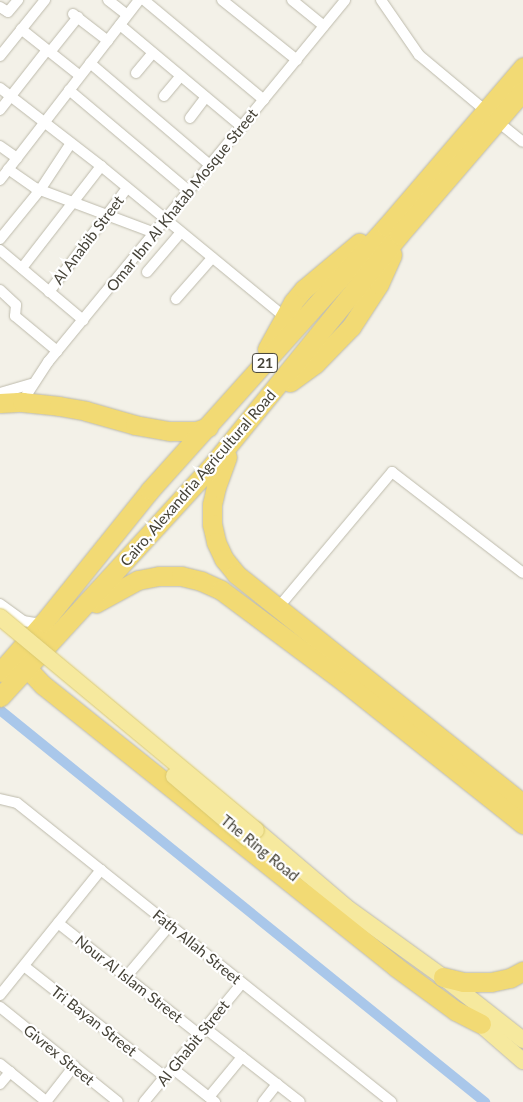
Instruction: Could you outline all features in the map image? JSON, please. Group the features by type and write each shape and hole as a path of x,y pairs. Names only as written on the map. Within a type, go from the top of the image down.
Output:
{"highway":[{"name":"Cairo, Alexandria Agricultural Road","path":"0,697 12,664 145,496 254,375 392,231 492,116 523,67"},
{"name":"Cairo, Alexandria Agricultural Road","path":"492,116 523,91"},
{"name":"Cairo, Alexandria Agricultural Road","path":"12,664 68,622 158,528 237,437 272,393 315,364 351,327 379,284 392,231"},
{"path":"254,375 293,302 316,276 364,240 392,231"},
{"path":"0,403 22,402 73,408 135,425 170,431 196,431 208,427"},
{"path":"237,437 221,469 212,505 212,524 216,542 224,559 236,574 348,675 523,824"},
{"path":"68,622 102,599 138,580 159,576 181,576 201,581 221,590 348,675 523,804"},
{"path":"12,664 50,690 381,955 456,1011 481,1024"},
{"path":"444,977 463,982 491,982 510,978 523,971"}],"main road":[{"name":"The Ring Road","path":"0,617 252,834 346,907 444,977 523,1040"},
{"name":"The Ring Road","path":"0,630 252,834 523,1061"}],"street":[{"path":"0,7 8,12 18,0"},
{"path":"0,56 45,0"},
{"path":"108,0 127,15"},
{"path":"0,180 139,0"},
{"path":"144,0 264,100"},
{"path":"222,0 297,60"},
{"path":"292,0 324,26"},
{"name":"Omar Ibn Al Khatab Mosque Street","path":"22,402 32,384 57,351 346,0"},
{"path":"381,0 419,56 523,142"},
{"path":"0,110 76,16 108,41"},
{"path":"120,25 242,127"},
{"path":"21,30 80,76"},
{"path":"136,73 153,53"},
{"path":"90,63 210,165"},
{"path":"164,96 181,76"},
{"path":"0,88 101,166 284,317"},
{"path":"69,90 189,191"},
{"path":"190,118 206,97"},
{"path":"0,239 40,190 71,143"},
{"path":"0,146 17,158"},
{"path":"22,268 70,209 72,202 101,166"},
{"path":"8,169 40,190 155,233"},
{"name":"Al Anabib Street","path":"49,292 127,188"},
{"path":"148,272 181,232"},
{"path":"0,250 83,320"},
{"path":"176,299 212,258"},
{"path":"1,293 16,305 15,316 57,351"},
{"path":"0,394 32,384"},
{"path":"277,609 392,472 523,573"},
{"path":"0,604 23,621 44,622"},
{"name":"Fath Allah Street","path":"0,799 17,803 390,1102"},
{"path":"0,995 101,870"},
{"name":"Nour Al Islam Street","path":"58,923 126,976 202,1031 242,1057 300,1102"},
{"path":"126,976 170,925"},
{"name":"Tri Bayan Street","path":"24,966 165,1077"},
{"name":"Al Ghabit Street","path":"150,1100 172,1068 242,983"},
{"name":"Givrex Street","path":"0,1007 118,1102"},
{"path":"172,1068 212,1100 242,1057"},
{"path":"0,1064 41,1100 74,1066"},
{"path":"0,1084 10,1072"},
{"path":"263,1102 277,1084"},
{"path":"372,1102 379,1093"}],"waterway":[{"path":"0,710 485,1102"}]}
